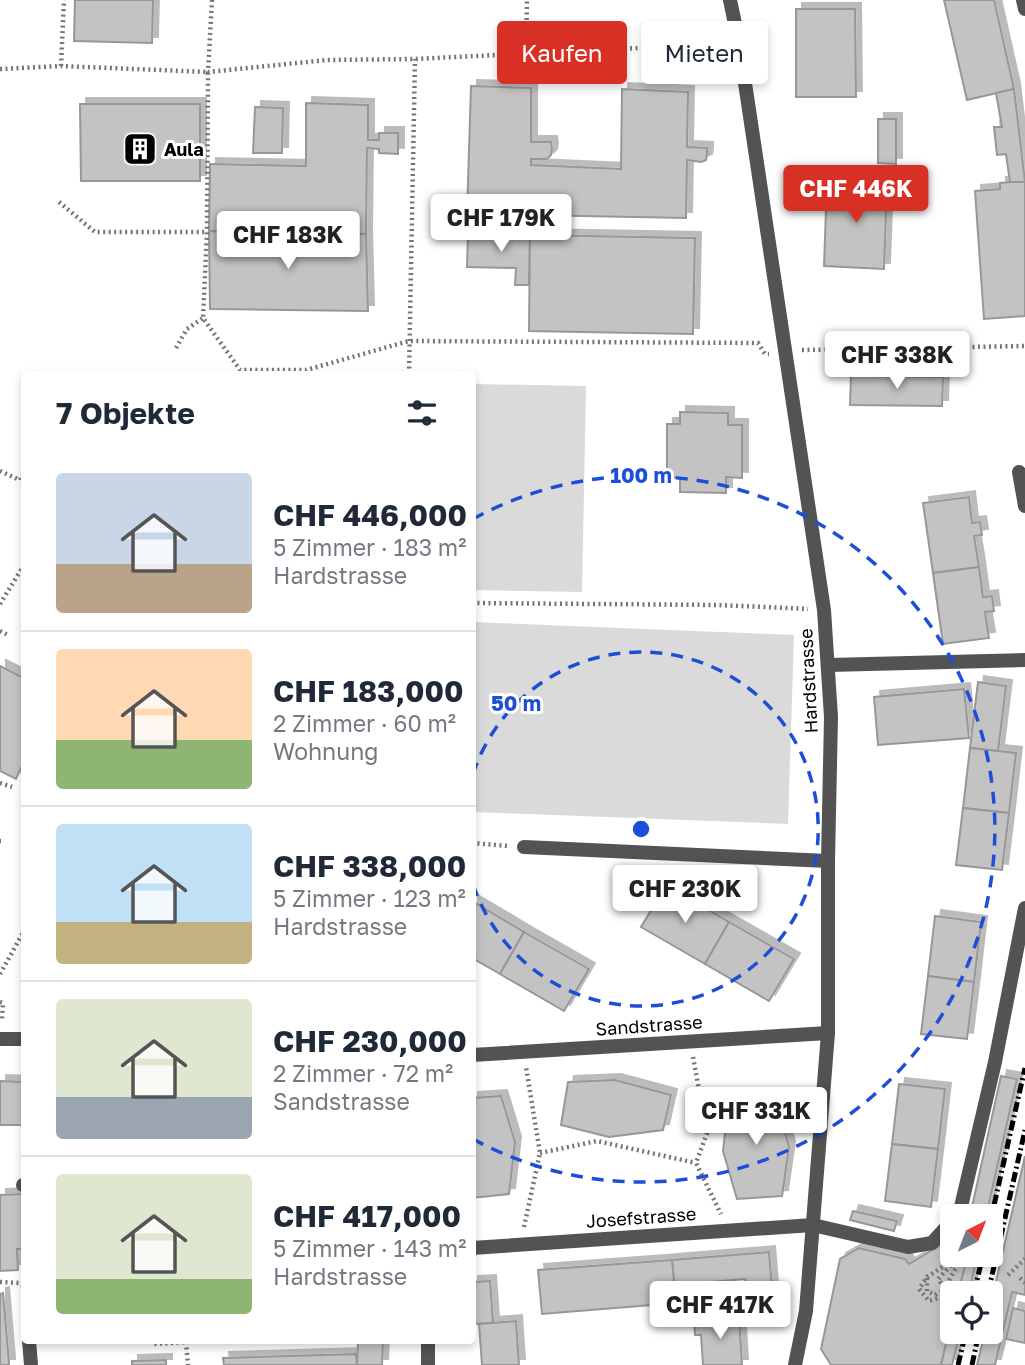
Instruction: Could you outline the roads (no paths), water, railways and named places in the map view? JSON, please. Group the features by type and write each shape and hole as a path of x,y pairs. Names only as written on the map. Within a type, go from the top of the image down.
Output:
{"street":[{"name":"Hardstrasse","path":"730,0 739,43 786,353 824,610 829,665 831,717 828,1033 806,1311 795,1365"},
{"path":"1023,0 1025,9"},
{"path":"1020,472 1025,506"},
{"path":"829,665 1025,660"},
{"path":"524,846 828,861"},
{"path":"963,1204 995,1062 1025,908"},
{"name":"Sandstrasse","path":"476,1055 828,1033"},
{"path":"0,1039 21,1039"},
{"name":"Josefstrasse","path":"476,1248 813,1225 908,1247 932,1243 940,1234"},
{"path":"29,1344 31,1365"},
{"path":"428,1344 428,1365"}],"railway":[{"path":"994,1204 1025,1068"},
{"path":"991,1281 1025,1130"},
{"path":"977,1281 980,1267"},
{"path":"958,1365 963,1344"},
{"path":"972,1365 976,1344"}],"place":[{"name":"Aula","path":"140,149"}]}
